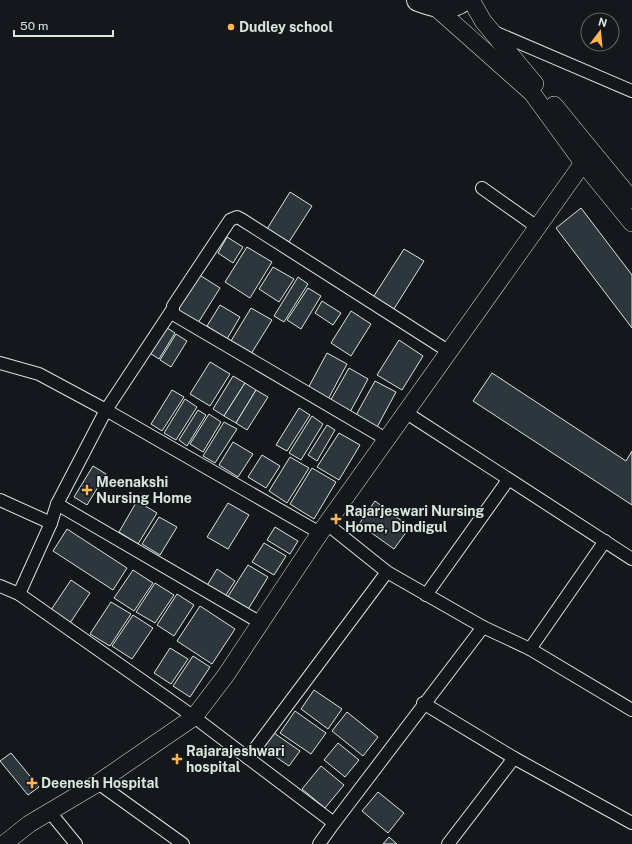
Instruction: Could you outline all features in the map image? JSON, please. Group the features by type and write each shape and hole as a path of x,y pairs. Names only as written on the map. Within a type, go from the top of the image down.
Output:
{"highway":[{"path":"426,3 448,7 463,0"}],"street":[{"path":"471,0 491,30 632,200"},
{"path":"426,3 499,62 532,93 583,162 632,223"},
{"path":"491,30 632,91"},
{"path":"6,843 50,811 98,783 194,718 226,675 324,528 386,439 583,162"},
{"path":"482,188 537,227"},
{"path":"19,594 51,523 57,504 106,410 230,220 237,217 448,351"},
{"path":"172,310 173,314 177,318 386,439"},
{"path":"0,363 39,374 324,528 387,572 483,626 530,648 632,710"},
{"path":"405,412 632,559"},
{"path":"426,595 508,480"},
{"path":"0,500 51,523"},
{"path":"57,504 261,623"},
{"path":"530,648 605,541"},
{"path":"248,758 387,572"},
{"path":"0,586 19,594 194,718 334,823"},
{"path":"319,844 423,703 483,626"},
{"path":"423,703 514,758 632,823"},
{"path":"448,844 514,758"},
{"path":"98,783 183,844"},
{"path":"50,811 76,844"}],"building":[{"path":"290,192 312,206 289,242 267,229"},
{"path":"581,208 632,275 632,328 556,228"},
{"path":"227,237 243,247 233,263 218,253"},
{"path":"247,247 272,262 250,298 225,282"},
{"path":"404,249 424,261 392,312 372,299"},
{"path":"273,267 294,279 279,302 259,289"},
{"path":"198,274 220,288 198,323 176,310"},
{"path":"298,277 308,284 284,322 274,316"},
{"path":"308,288 321,296 301,329 287,320"},
{"path":"322,301 341,313 333,325 315,313"},
{"path":"220,305 240,317 227,339 207,326"},
{"path":"251,308 272,320 251,354 231,341"},
{"path":"351,311 371,324 351,356 331,343"},
{"path":"164,326 175,333 159,359 148,352"},
{"path":"176,334 187,341 171,367 160,360"},
{"path":"399,340 423,356 402,390 377,375"},
{"path":"327,353 347,364 326,403 306,392"},
{"path":"210,362 230,374 210,406 190,394"},
{"path":"349,368 368,379 349,414 329,403"},
{"path":"492,373 626,461 632,451 632,505 473,401"},
{"path":"233,376 245,383 224,416 213,409"},
{"path":"375,381 396,392 376,429 355,417"},
{"path":"245,383 256,390 236,423 224,416"},
{"path":"172,390 184,397 162,431 151,424"},
{"path":"256,390 268,397 247,430 236,423"},
{"path":"185,399 197,407 176,440 164,433"},
{"path":"299,408 310,415 287,451 276,445"},
{"path":"198,410 206,415 187,446 179,440"},
{"path":"209,414 221,422 203,452 190,444"},
{"path":"312,416 323,424 301,460 289,453"},
{"path":"224,422 237,429 215,463 203,456"},
{"path":"327,425 335,430 317,461 308,455"},
{"path":"339,433 360,445 339,480 317,467"},
{"path":"233,442 253,454 238,477 219,465"},
{"path":"262,455 280,466 266,488 248,477"},
{"path":"290,457 309,468 287,503 269,491"},
{"path":"93,466 106,474 87,505 74,497"},
{"path":"312,468 336,482 314,519 290,504"},
{"path":"137,501 157,513 138,544 119,532"},
{"path":"375,501 410,527 394,549 359,524"},
{"path":"228,503 249,515 228,549 207,537"},
{"path":"159,517 177,527 160,555 142,544"},
{"path":"275,527 298,541 290,554 267,540"},
{"path":"67,529 127,568 113,590 53,551"},
{"path":"264,543 286,556 274,575 252,562"},
{"path":"248,565 268,577 247,611 227,598"},
{"path":"217,569 235,581 224,598 206,587"},
{"path":"133,570 153,583 134,611 114,598"},
{"path":"71,580 90,593 70,623 51,610"},
{"path":"155,583 174,595 155,623 136,612"},
{"path":"177,594 194,605 174,636 157,625"},
{"path":"111,602 131,614 110,646 90,634"},
{"path":"200,606 235,629 212,664 177,641"},
{"path":"133,615 153,628 132,659 112,646"},
{"path":"170,648 188,659 171,684 154,673"},
{"path":"193,656 210,667 190,697 173,686"},
{"path":"314,690 342,709 328,729 301,709"},
{"path":"295,711 326,733 311,754 280,733"},
{"path":"347,712 378,737 363,756 332,731"},
{"path":"274,733 300,751 289,766 263,748"},
{"path":"338,743 359,760 345,777 324,760"},
{"path":"11,753 39,787 28,795 0,761"},
{"path":"321,766 344,785 325,808 302,789"},
{"path":"378,792 404,813 388,833 362,811"},
{"path":"389,837 397,844 383,844"}],"place":[{"name":"Dudley school","path":"231,27"},
{"name":"Meenakshi Nursing Home","path":"87,490"},
{"name":"Rajarjeswari Nursing Home, Dindigul","path":"336,519"},
{"name":"Rajarajeshwari hospital","path":"177,759"},
{"name":"Deenesh Hospital","path":"32,783"}]}
